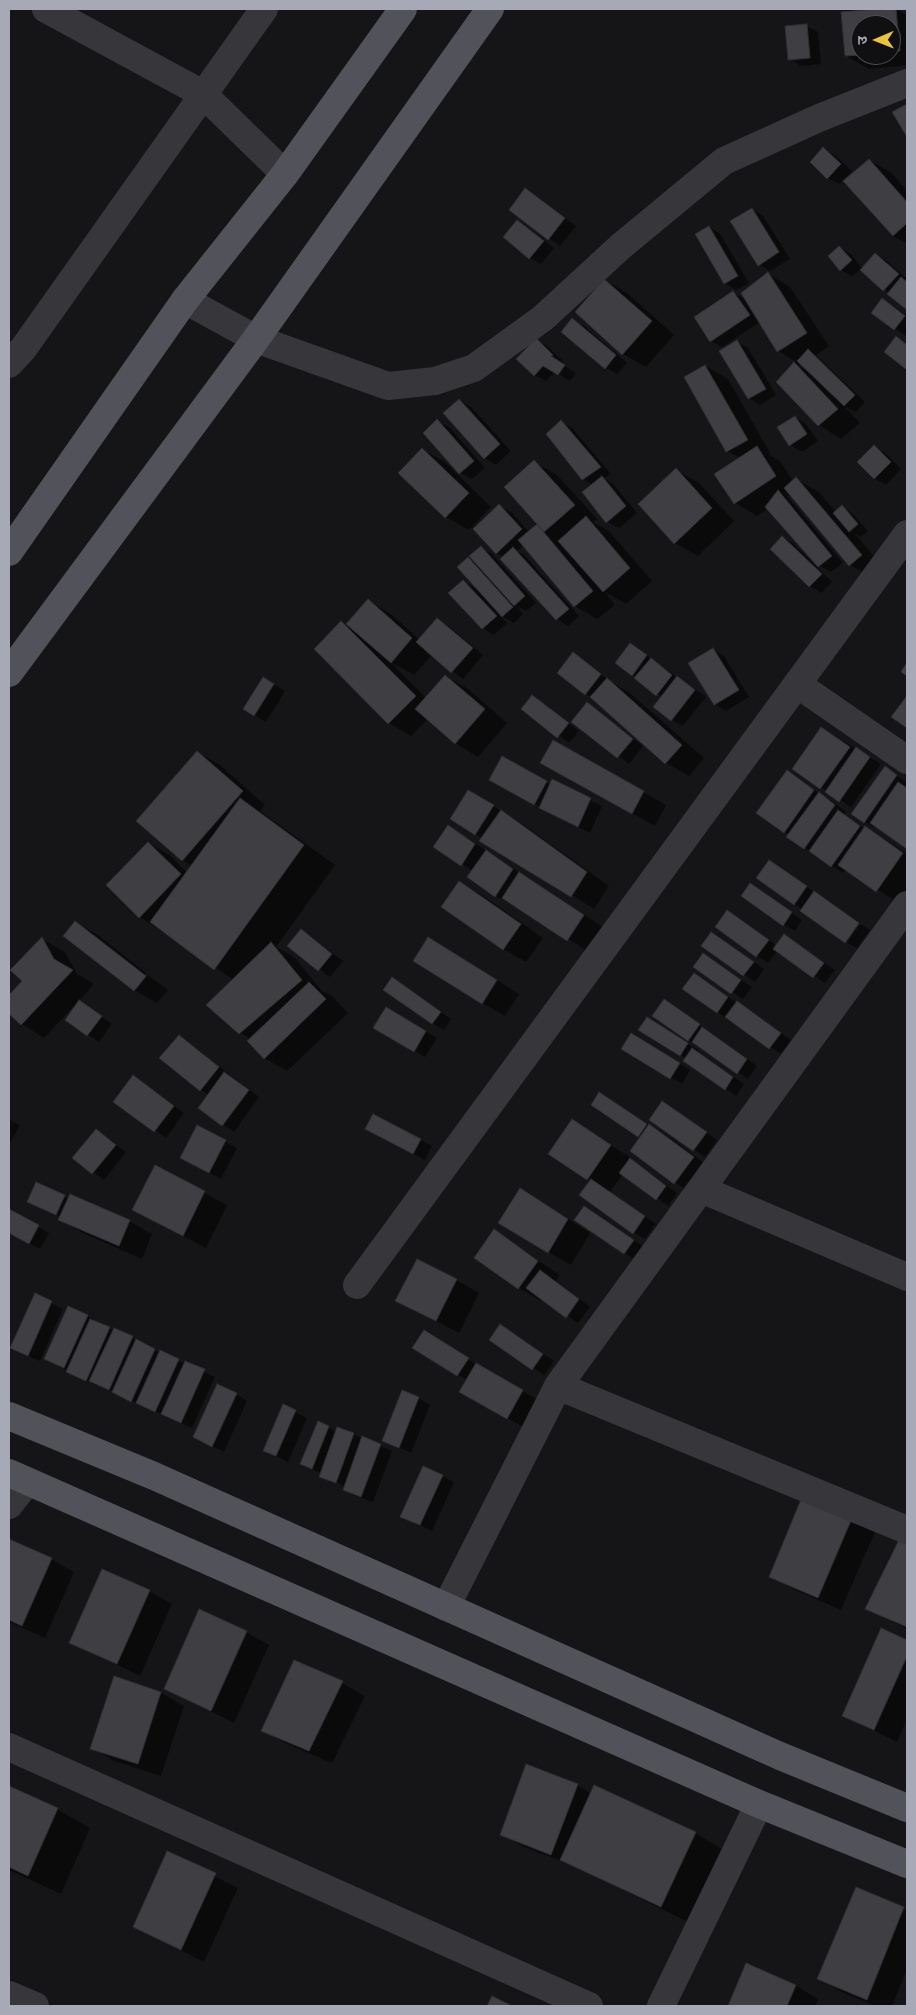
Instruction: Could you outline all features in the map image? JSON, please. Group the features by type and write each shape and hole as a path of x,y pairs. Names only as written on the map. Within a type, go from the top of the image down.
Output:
{"main road":[{"path":"9,552 185,300 285,174 403,9"},
{"path":"9,673 256,339 490,9"},
{"path":"9,1416 154,1476 780,1756 907,1808"},
{"path":"18,1478 759,1804 907,1864"}],"street":[{"path":"46,9 203,94 285,174"},
{"path":"9,364 23,349 264,9"},
{"path":"185,300 256,339 388,386 435,381 474,368 543,318 620,247 724,161 819,118 907,83"},
{"path":"357,1285 907,534"},
{"path":"797,684 907,760"},
{"path":"446,1607 558,1386 907,904"},
{"path":"701,1188 907,1277"},
{"path":"558,1386 907,1530"},
{"path":"9,1505 18,1478"},
{"path":"9,1747 590,2006"},
{"path":"661,2006 759,1804"},
{"path":"9,1995 35,2006"}],"building":[{"path":"896,9 897,15 851,15 851,56 845,56 841,12"},
{"path":"807,24 810,58 788,60 785,26"},
{"path":"907,104 907,137 892,112"},
{"path":"823,147 841,164 827,179 810,162"},
{"path":"869,159 907,202 907,223 893,236 843,181"},
{"path":"525,188 565,218 548,240 509,210"},
{"path":"752,208 779,252 758,266 730,221"},
{"path":"517,220 544,241 529,259 503,237"},
{"path":"709,226 738,276 724,284 695,234"},
{"path":"839,246 852,260 840,271 828,256"},
{"path":"875,253 899,274 883,291 860,270"},
{"path":"768,272 807,333 777,352 741,293"},
{"path":"901,277 907,282 907,310 887,294"},
{"path":"604,279 652,321 622,355 575,312"},
{"path":"733,291 750,315 710,342 694,317"},
{"path":"882,298 905,316 894,330 871,313"},
{"path":"572,318 616,355 605,369 561,332"},
{"path":"896,336 907,345 907,370 884,352"},
{"path":"536,338 553,355 551,356 565,365 558,375 543,366 534,376 516,359"},
{"path":"737,340 766,389 748,399 719,351"},
{"path":"808,349 855,395 844,406 797,361"},
{"path":"794,362 838,409 818,426 776,382"},
{"path":"705,365 748,440 726,452 684,377"},
{"path":"459,399 500,444 484,459 443,413"},
{"path":"795,416 807,434 789,446 777,427"},
{"path":"437,419 474,461 459,474 423,433"},
{"path":"561,420 601,467 582,480 546,434"},
{"path":"874,445 891,462 874,479 857,462"},
{"path":"757,446 776,476 734,504 714,474"},
{"path":"422,448 469,493 445,518 398,473"},
{"path":"534,460 575,505 544,532 504,487"},
{"path":"676,468 712,508 674,544 638,504"},
{"path":"602,476 626,506 606,523 582,492"},
{"path":"796,477 862,555 849,566 784,488"},
{"path":"778,490 832,556 818,567 765,507"},
{"path":"499,504 522,529 496,554 473,529"},
{"path":"842,505 858,524 849,532 833,513"},
{"path":"586,516 630,568 603,592 558,541"},
{"path":"537,524 593,591 574,607 518,540"},
{"path":"782,536 822,574 809,587 770,549"},
{"path":"481,546 525,596 514,606 469,556"},
{"path":"513,547 569,609 556,620 500,559"},
{"path":"468,557 513,607 502,617 457,567"},
{"path":"463,580 497,616 482,629 448,593"},
{"path":"368,599 412,638 391,663 346,624"},
{"path":"437,618 473,648 451,673 416,642"},
{"path":"341,621 416,696 388,724 314,649"},
{"path":"630,643 647,655 632,676 615,663"},
{"path":"713,648 739,690 714,705 688,663"},
{"path":"573,652 601,674 585,695 557,673"},
{"path":"651,658 672,675 656,696 634,678"},
{"path":"907,662 907,676 901,672"},
{"path":"445,675 485,709 455,744 415,709"},
{"path":"677,676 695,690 671,721 653,707"},
{"path":"263,677 274,684 254,716 243,709"},
{"path":"607,678 682,745 665,764 590,697"},
{"path":"532,695 569,723 557,738 521,709"},
{"path":"907,698 907,728 891,717"},
{"path":"587,702 633,739 617,758 571,722"},
{"path":"821,727 850,747 820,789 792,769"},
{"path":"553,740 644,791 632,814 540,763"},
{"path":"856,747 870,757 839,802 825,792"},
{"path":"197,751 243,791 182,861 136,821"},
{"path":"502,756 547,781 534,805 489,780"},
{"path":"885,766 897,775 864,823 851,814"},
{"path":"787,770 814,790 784,833 756,813"},
{"path":"552,779 591,798 578,827 539,808"},
{"path":"898,782 907,788 907,849 870,823"},
{"path":"468,790 494,805 475,835 450,819"},
{"path":"819,792 835,805 804,849 786,837"},
{"path":"240,798 304,845 214,970 150,922"},
{"path":"501,810 587,872 571,897 479,841"},
{"path":"838,810 860,826 831,867 809,851"},
{"path":"448,825 475,844 461,866 433,847"},
{"path":"865,826 903,853 876,892 838,865"},
{"path":"148,842 181,874 139,918 106,885"},
{"path":"486,850 513,869 495,897 467,877"},
{"path":"769,860 807,886 794,905 756,878"},
{"path":"519,872 584,915 567,941 502,898"},
{"path":"459,881 521,924 503,950 441,907"},
{"path":"750,883 792,912 783,926 741,896"},
{"path":"814,891 859,923 845,943 800,911"},
{"path":"727,910 769,940 756,957 715,927"},
{"path":"75,921 146,976 134,991 63,936"},
{"path":"301,929 332,954 318,971 287,946"},
{"path":"711,932 754,962 743,976 701,946"},
{"path":"784,934 824,963 813,978 773,949"},
{"path":"42,937 54,959 73,970 21,1025 9,1014 9,995 22,981 10,970"},
{"path":"428,937 497,980 482,1004 413,961"},
{"path":"271,942 302,980 239,1034 206,1005"},
{"path":"703,953 741,980 731,994 693,967"},
{"path":"694,973 728,997 717,1013 682,989"},
{"path":"392,977 441,1012 432,1024 383,990"},
{"path":"309,982 326,999 264,1059 247,1041"},
{"path":"664,999 700,1024 688,1041 652,1016"},
{"path":"79,1000 102,1016 87,1036 65,1020"},
{"path":"737,1001 781,1033 769,1049 725,1017"},
{"path":"386,1007 426,1031 414,1052 373,1028"},
{"path":"647,1017 688,1043 680,1056 638,1030"},
{"path":"702,1027 747,1059 737,1074 692,1042"},
{"path":"631,1033 680,1063 670,1079 621,1049"},
{"path":"179,1035 219,1067 200,1091 159,1058"},
{"path":"692,1048 733,1077 725,1090 683,1061"},
{"path":"224,1072 249,1090 222,1126 198,1108"},
{"path":"133,1075 174,1106 154,1132 113,1102"},
{"path":"599,1092 647,1124 638,1137 591,1105"},
{"path":"662,1101 707,1132 693,1151 649,1120"},
{"path":"373,1114 421,1139 413,1154 365,1129"},
{"path":"572,1119 611,1145 587,1180 548,1154"},
{"path":"649,1124 694,1157 674,1184 630,1151"},
{"path":"197,1125 226,1140 209,1173 180,1158"},
{"path":"96,1129 116,1145 92,1174 72,1158"},
{"path":"630,1158 666,1186 656,1200 619,1173"},
{"path":"155,1165 205,1191 183,1236 132,1210"},
{"path":"591,1179 645,1216 633,1234 579,1195"},
{"path":"36,1182 65,1195 56,1215 27,1202"},
{"path":"520,1188 568,1219 548,1253 498,1223"},
{"path":"70,1194 130,1220 119,1246 58,1220"},
{"path":"584,1206 634,1240 624,1254 574,1220"},
{"path":"9,1209 39,1225 29,1244 9,1233"},
{"path":"494,1229 538,1261 518,1289 474,1258"},
{"path":"417,1259 457,1279 436,1321 395,1301"},
{"path":"540,1270 579,1299 566,1318 526,1288"},
{"path":"35,1293 52,1301 28,1356 10,1348"},
{"path":"68,1306 88,1315 64,1368 44,1359"},
{"path":"90,1319 110,1327 86,1381 66,1372"},
{"path":"500,1324 543,1354 532,1370 489,1340"},
{"path":"114,1328 133,1336 109,1390 89,1381"},
{"path":"424,1330 469,1358 457,1376 412,1348"},
{"path":"136,1339 155,1349 131,1402 112,1392"},
{"path":"160,1350 179,1359 155,1412 136,1403"},
{"path":"185,1361 205,1369 181,1423 161,1414"},
{"path":"476,1363 523,1390 507,1419 459,1392"},
{"path":"217,1384 237,1393 212,1447 193,1437"},
{"path":"402,1390 419,1397 399,1448 382,1441"},
{"path":"283,1404 296,1410 276,1456 263,1451"},
{"path":"318,1421 329,1426 312,1469 300,1464"},
{"path":"337,1427 354,1433 336,1483 319,1477"},
{"path":"362,1436 381,1444 361,1497 343,1490"},
{"path":"423,1466 443,1475 420,1525 400,1517"},
{"path":"802,1497 852,1518 818,1598 769,1577"},
{"path":"9,1539 52,1558 22,1626 9,1620"},
{"path":"899,1540 907,1544 907,1627 865,1609"},
{"path":"102,1569 150,1590 117,1664 69,1643"},
{"path":"199,1609 247,1631 211,1711 164,1689"},
{"path":"881,1628 907,1640 907,1656 874,1730 842,1716"},
{"path":"294,1660 343,1681 309,1751 261,1731"},
{"path":"114,1676 161,1692 138,1764 90,1749"},
{"path":"526,1764 578,1784 551,1855 500,1835"},
{"path":"594,1785 696,1832 661,1907 560,1860"},
{"path":"9,1786 58,1808 28,1876 9,1867"},
{"path":"167,1851 216,1873 181,1950 133,1927"},
{"path":"856,1887 904,1907 867,2000 817,1979"},
{"path":"746,1963 796,1985 787,2006 728,2006"},
{"path":"492,1996 512,2006 487,2006"}]}
